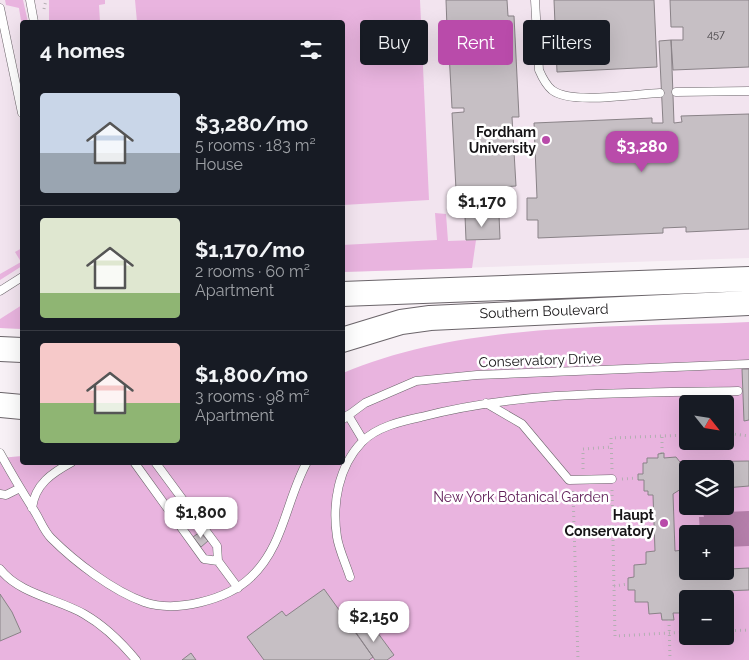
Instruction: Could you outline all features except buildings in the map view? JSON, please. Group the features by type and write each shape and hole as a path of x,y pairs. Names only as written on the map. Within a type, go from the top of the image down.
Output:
{"main road":[{"name":"Southern Boulevard","path":"345,294 749,279"},
{"name":"Southern Boulevard","path":"345,339 402,322 430,318 749,303"},
{"path":"0,349 20,350"},
{"path":"0,406 20,407"}],"lane":[{"path":"30,0 34,20"},
{"path":"535,0 539,70 552,90 576,98 660,93"},
{"path":"0,8 20,103"},
{"path":"676,92 749,90"},
{"path":"0,291 20,278"},
{"name":"Conservatory Drive","path":"345,418 365,403 416,381 446,377 749,364"},
{"path":"350,577 337,538 335,499 346,462 363,440 401,422 484,403 626,393 738,391"},
{"path":"484,403 522,424 556,467 569,480 612,479"},
{"path":"345,418 363,440"},
{"path":"0,453 50,537 101,579 146,603 178,606 208,601 238,588 252,577 267,559 279,537 306,465"},
{"path":"32,508 34,496 40,486 55,471 66,465"},
{"path":"136,465 204,559 218,561"},
{"path":"157,465 217,546 218,561 238,588"},
{"path":"0,503 3,495 20,488"},
{"path":"0,569 12,581 83,613 105,627 136,660"}],"path":[{"path":"734,434 749,436"},
{"path":"679,435 611,438 615,636 679,632"},
{"path":"662,436 662,453"},
{"path":"584,480 583,449 611,447"},
{"path":"572,480 578,660"},
{"path":"614,586 628,584"},
{"path":"669,620 670,660"},
{"path":"734,631 749,630"}],"shaded area":[{"name":"Fordham University","path":"0,0 749,0 749,258 345,272 345,20 20,20 20,329 0,328"},
{"path":"749,511 749,546 734,547 734,525 699,525 699,517 704,517 704,515 734,515 734,512"}],"green space":[{"path":"5,0 23,0 28,20 21,20 19,8 6,5"},
{"path":"49,0 105,0 105,4 99,5 100,20 49,20"},
{"path":"135,0 420,0 421,20 360,20 360,65 423,65 429,200 345,205 345,20 137,20"},
{"path":"435,213 446,214 448,241 476,240 472,268 345,272 345,245 437,240"},
{"path":"20,249 20,260 15,252"},
{"path":"20,263 20,267 0,280 0,274"},
{"path":"20,306 20,329 0,328 0,319"},
{"name":"New York Botanical Garden","path":"749,322 749,660 0,660 0,458 20,456 20,465 345,465 345,372 391,356 440,344 543,330"}],"place":[{"name":"Fordham University","path":"546,140"},
{"name":"Haupt Conservatory","path":"664,523"}]}
